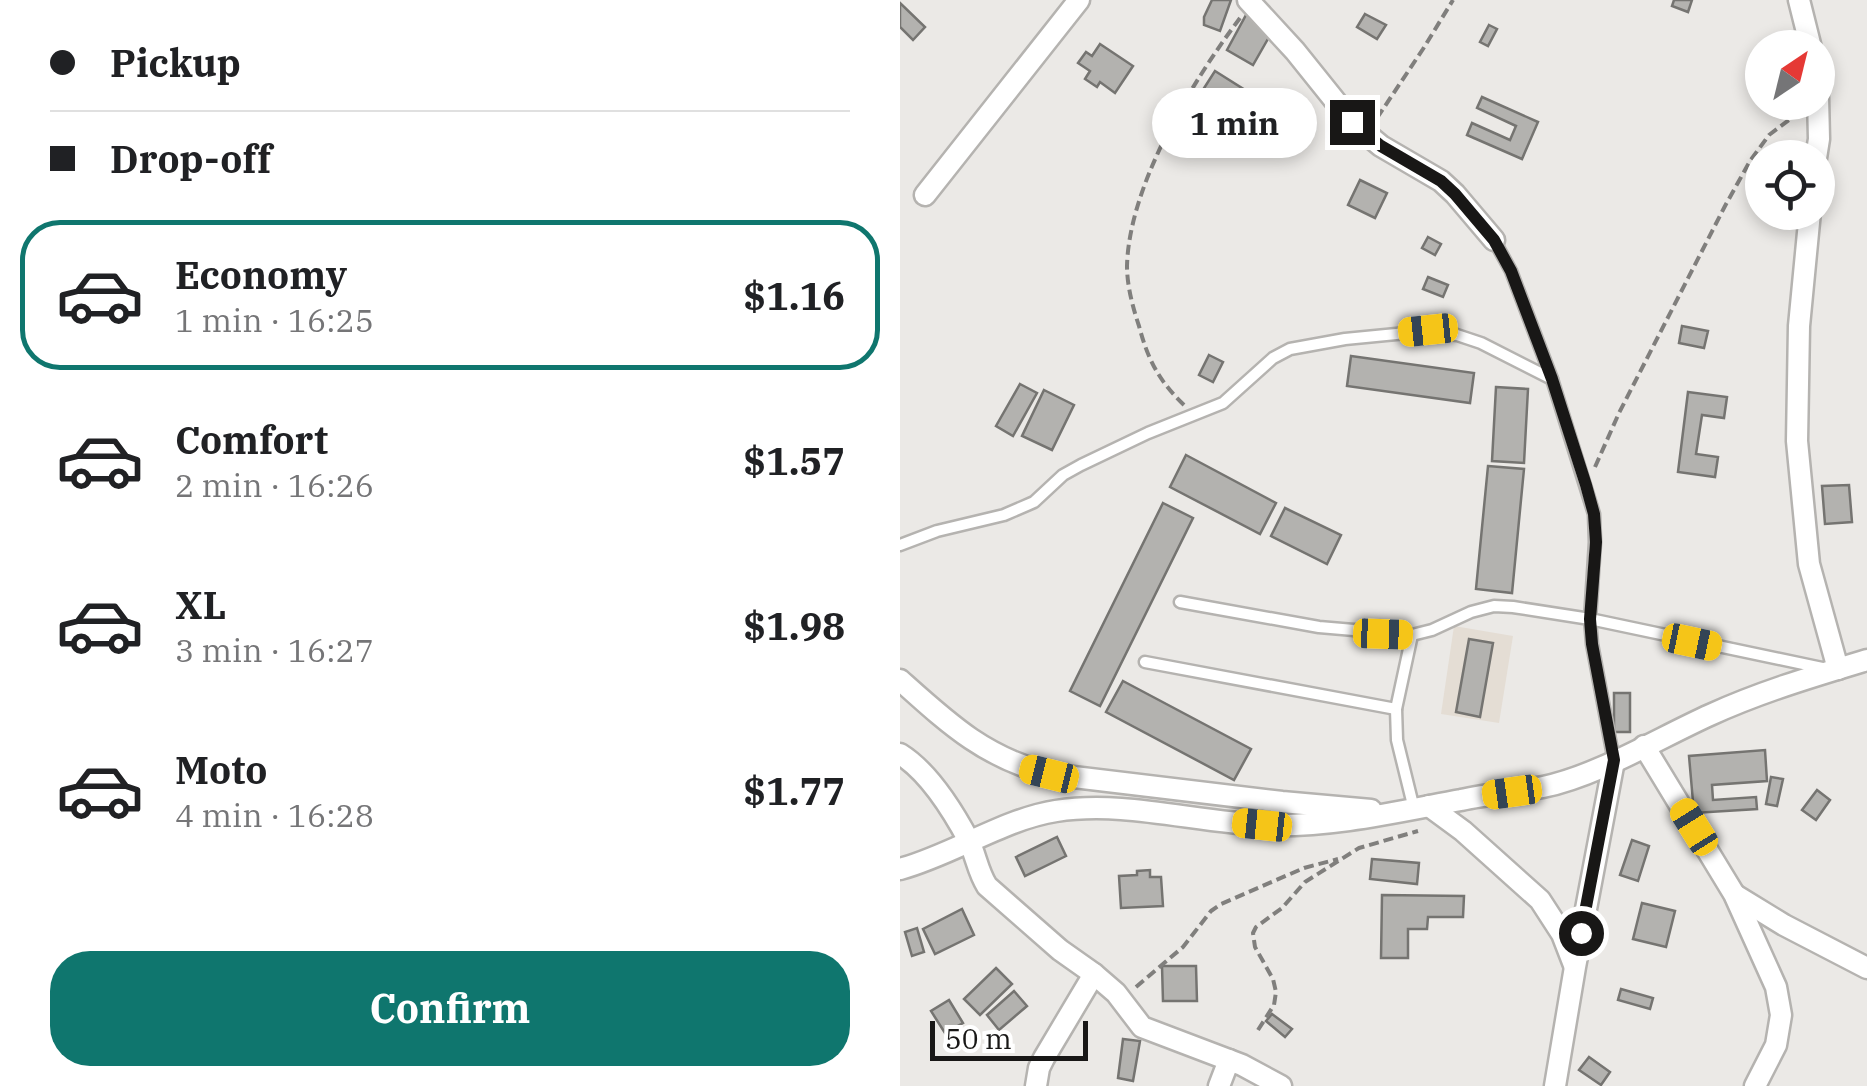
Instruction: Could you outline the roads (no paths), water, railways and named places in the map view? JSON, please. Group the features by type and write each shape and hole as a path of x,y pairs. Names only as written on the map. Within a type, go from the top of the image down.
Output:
{"street":[{"path":"925,195 1079,0"},
{"path":"1799,0 1806,30"},
{"path":"1250,2 1295,50 1342,111 1381,146 1441,181 1494,240"},
{"path":"1808,230 1799,326 1797,442 1808,564 1835,669"},
{"path":"900,869 1050,812 1145,812 1305,826 1544,787 1578,777 1724,709 1867,660"},
{"path":"900,680 982,748 1049,774 1231,796 1413,809 1452,822 1540,900 1562,934 1575,967"},
{"path":"1644,746 1734,894 1776,986 1782,1016 1776,1045 1755,1086"},
{"path":"900,754 930,780 970,843 980,874 993,892 1094,974 1142,1027 1229,1060 1280,1086"},
{"path":"1555,1086 1614,760"},
{"path":"1734,894 1867,968"},
{"path":"1036,1086 1044,1058 1094,974"},
{"path":"1219,1086 1229,1060"}],"lane":[{"path":"1494,240 1511,271 1552,379 1594,514 1592,644 1614,760"},
{"path":"900,545 937,531 1004,515 1034,502 1062,475 1081,465 1223,403 1273,358 1290,348 1428,330 1481,343 1552,379"},
{"path":"1180,602 1319,627 1412,634 1432,630 1471,612 1494,606 1513,607 1835,669"},
{"path":"1412,634 1396,709 1397,740 1413,809"},
{"path":"1145,662 1396,709"}]}
